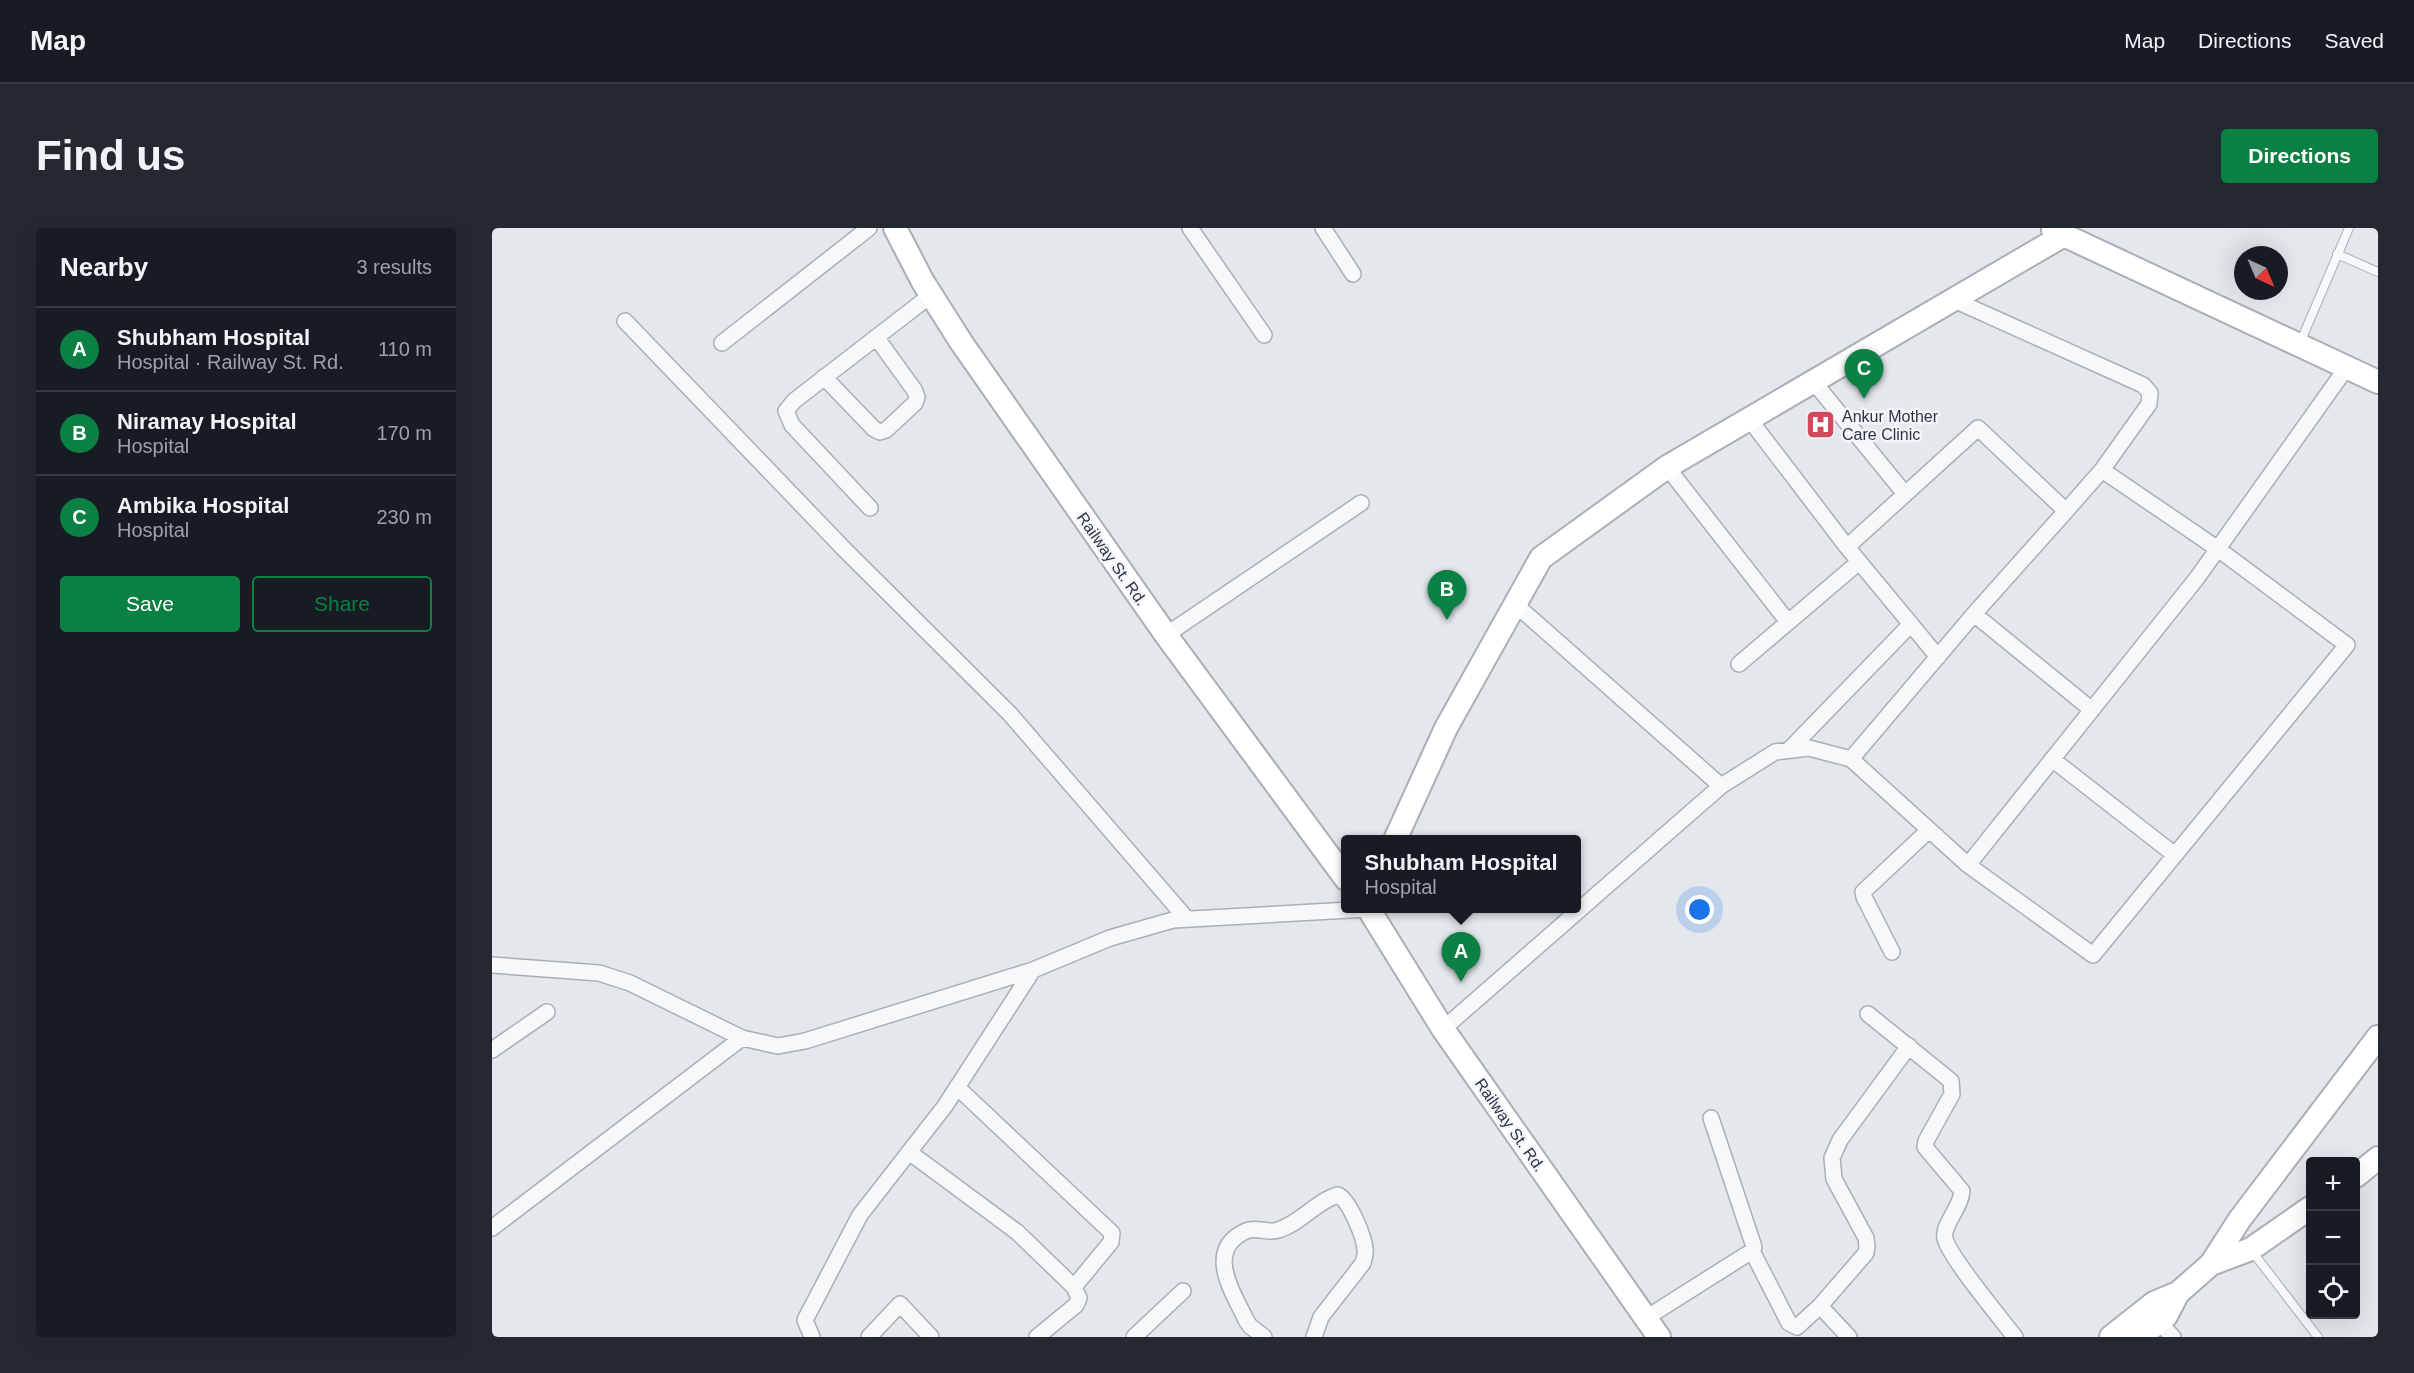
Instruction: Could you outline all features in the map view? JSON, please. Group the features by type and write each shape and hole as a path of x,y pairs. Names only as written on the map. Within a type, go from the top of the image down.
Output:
{"street":[{"path":"722,343 869,228"},
{"name":"Railway St. Rd.","path":"895,228 931,295 961,342 1166,635 1341,872"},
{"path":"1190,228 1264,335"},
{"path":"1323,228 1353,273"},
{"path":"1397,835 1446,728 1541,558 1667,467 1954,300 2056,232 2378,382"},
{"path":"870,508 787,416 786,411 789,405 824,377 931,295"},
{"path":"1851,759 1974,614 2102,470 2151,398 2147,388 1954,300"},
{"path":"625,321 845,550 1010,714 1186,918"},
{"path":"824,377 874,429 880,432 886,430 915,403 917,397 876,337"},
{"path":"1968,865 2218,549 2347,367"},
{"path":"1813,381 1905,494"},
{"path":"1750,420 1847,547 1938,657"},
{"path":"1847,547 1978,428 2067,511"},
{"path":"1667,467 1788,622"},
{"path":"1581,908 1721,786 1775,752 1809,748 1851,759 1968,865 2093,955 2347,645 2218,549 2102,470"},
{"path":"1166,635 1360,503"},
{"path":"1739,664 1859,562"},
{"path":"1515,604 1721,786"},
{"path":"1974,614 2092,710"},
{"path":"1789,750 1911,624"},
{"path":"2052,759 2175,855"},
{"path":"1892,952 1863,892 1929,830"},
{"path":"492,965 587,970 599,973 630,983 742,1038 778,1046 792,1045 1033,970 1110,938 1186,918 1341,910"},
{"name":"Railway St. Rd.","path":"1370,913 1443,1029 1659,1337"},
{"path":"1443,1029 1576,913"},
{"path":"812,1337 805,1320 860,1215 957,1087 1033,970"},
{"path":"492,1050 547,1012"},
{"path":"1868,1014 1946,1075 1953,1088 1952,1094 1926,1141 1925,1148 1962,1191 1960,1205 1946,1229 1944,1238 1954,1257 2015,1337"},
{"path":"2110,1337 2154,1303 2178,1293 2211,1264 2240,1219 2378,1037"},
{"path":"492,1228 742,1038"},
{"path":"1752,1251 1793,1327 1802,1325 1866,1252 1868,1246 1866,1238 1834,1179 1831,1169 1834,1149 1909,1046"},
{"path":"957,1087 1113,1233 1111,1242 1074,1287"},
{"path":"1646,1318 1752,1251 1755,1245 1711,1118"},
{"path":"909,1152 1017,1232 1074,1287 1079,1298 1076,1305 1037,1337"},
{"path":"2360,1172 2378,1158"},
{"path":"1264,1337 1246,1320 1224,1271 1225,1256 1230,1246 1246,1231 1278,1230 1338,1195 1348,1202 1365,1246 1365,1254 1363,1263 1321,1317 1314,1337"},
{"path":"2211,1264 2251,1250 2306,1211"},
{"path":"1134,1337 1183,1291"},
{"path":"2140,1337 2166,1330 2166,1316 2178,1293"},
{"path":"869,1337 900,1304 931,1337"},
{"path":"1820,1306 1849,1337"}],"lane":[{"path":"2299,345 2348,228"},
{"path":"2337,254 2378,272"},
{"path":"2251,1250 2318,1337"}],"place":[{"name":"Ambika Hospital","path":"1864,399"},
{"name":"Ankur Mother Care Clinic","path":"1821,425"},
{"name":"Niramay Hospital","path":"1447,620"},
{"name":"Shubham Hospital","path":"1461,982"}]}
